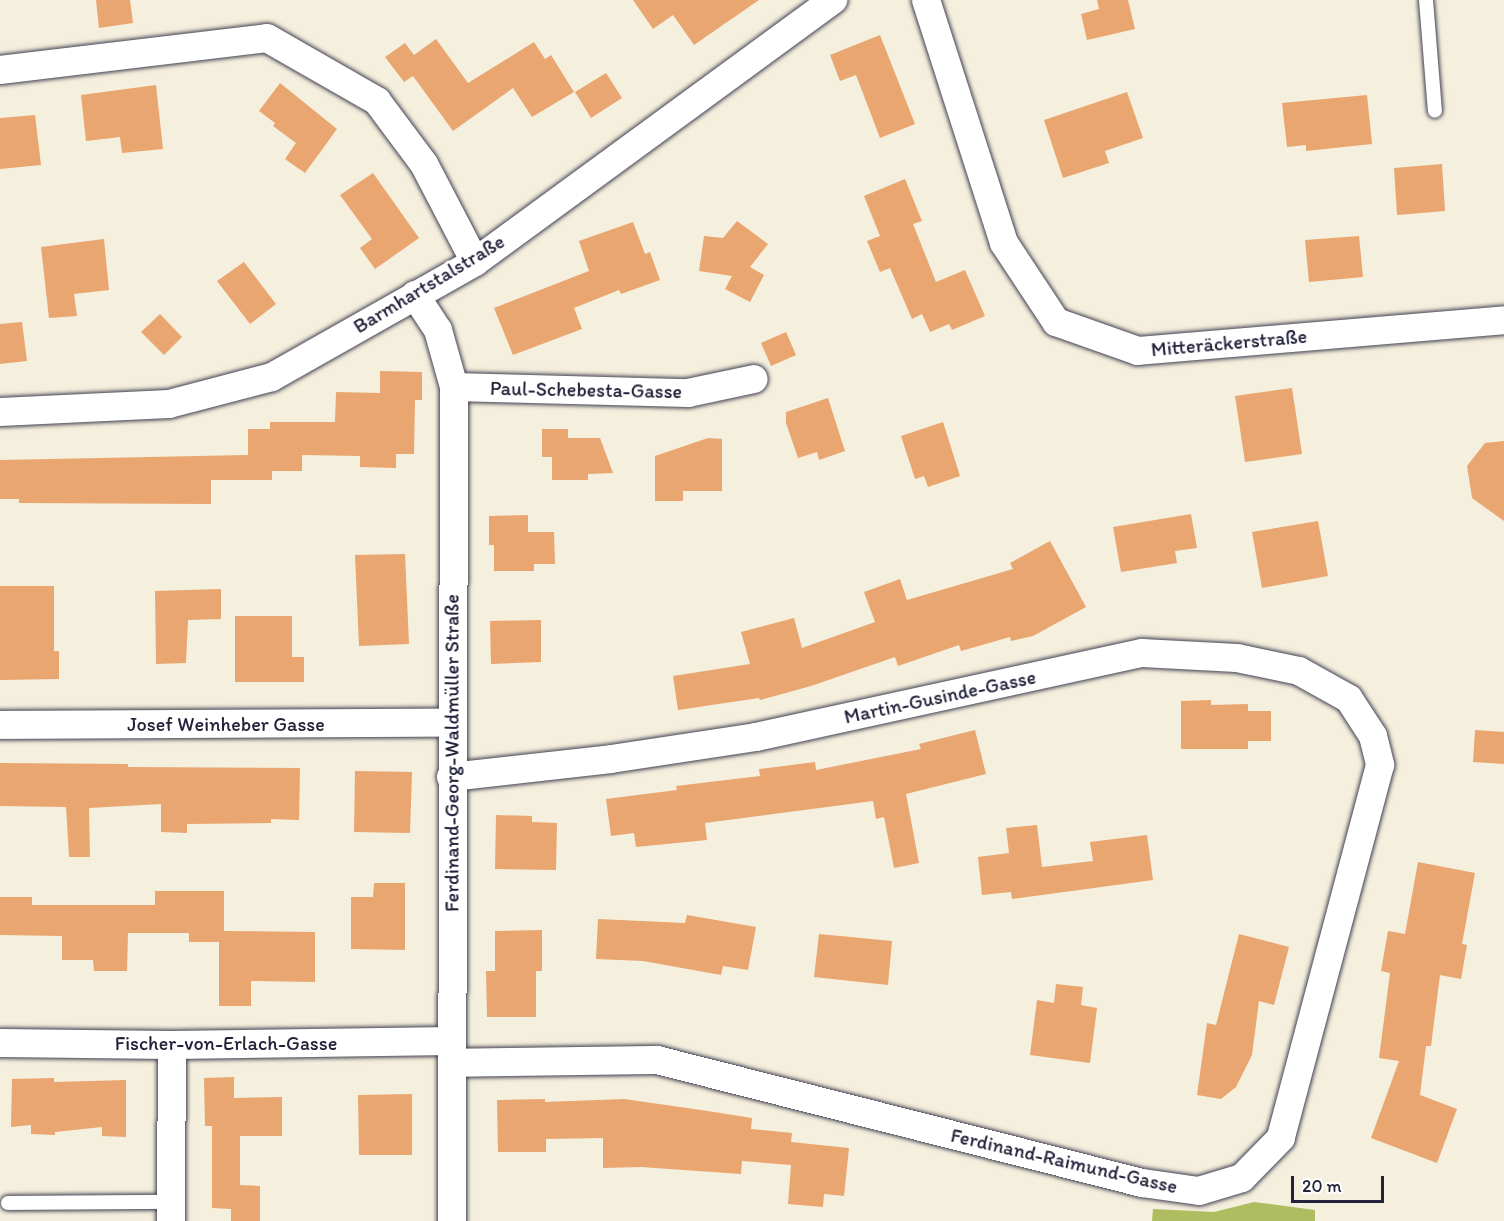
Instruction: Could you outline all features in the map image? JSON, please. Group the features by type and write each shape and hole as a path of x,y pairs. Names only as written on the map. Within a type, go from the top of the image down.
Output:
{"street":[{"name":"Barmhartstalstraße","path":"0,412 169,404 272,377 475,262 833,0"},
{"name":"Mitteräckerstraße","path":"926,0 1004,243 1056,322 1138,351 1504,320"},
{"path":"0,70 267,38 377,101 424,164 475,262"},
{"name":"Ferdinand-Georg-Waldmüller Straße","path":"415,294 438,330 454,387 451,723 452,1221"},
{"name":"Paul-Schebesta-Gasse","path":"454,387 688,393 754,379"},
{"name":"Martin-Gusinde-Gasse","path":"451,777 610,759 756,737 1142,653 1237,658 1299,671 1349,699 1373,736 1380,765"},
{"name":"Josef Weinheber Gasse","path":"0,725 451,723"},
{"name":"Ferdinand-Raimund-Gasse","path":"452,1052 657,1060 1142,1183 1199,1191 1242,1178 1281,1138 1380,765"},
{"name":"Fischer-von-Erlach-Gasse","path":"0,1043 452,1052"},
{"path":"171,1212 172,1045"}],"lane":[{"path":"1426,0 1435,111"},
{"path":"8,1203 171,1212"}],"green space":[{"path":"1254,1202 1315,1210 1315,1221 1152,1221 1153,1209 1214,1212"}],"building":[{"path":"96,0 130,0 133,23 99,28"},
{"path":"633,0 759,0 694,45 673,15 653,29"},
{"path":"1097,0 1128,0 1135,29 1087,40 1081,14 1099,9"},
{"path":"880,35 915,124 880,138 856,75 840,81 830,55"},
{"path":"436,39 468,83 534,42 545,59 551,55 574,92 532,117 513,88 453,131 413,76 404,82 385,57 405,43 414,55"},
{"path":"606,73 622,98 591,118 575,92"},
{"path":"280,83 337,129 305,173 285,159 296,143 273,126 275,123 259,111"},
{"path":"156,85 163,149 122,153 120,137 86,141 81,95"},
{"path":"1127,92 1143,138 1105,151 1109,163 1063,178 1044,120"},
{"path":"1367,95 1372,144 1306,151 1306,145 1287,147 1282,103"},
{"path":"35,115 41,165 0,169 0,118"},
{"path":"1442,164 1445,211 1397,215 1394,168"},
{"path":"373,173 419,238 375,269 360,248 372,239 340,195"},
{"path":"905,179 922,221 913,224 936,282 965,270 985,316 952,330 949,324 930,332 922,314 912,319 890,268 880,272 867,241 880,236 864,196"},
{"path":"737,221 768,244 750,267 764,275 750,302 725,289 732,276 699,271 704,236 723,238"},
{"path":"633,222 645,254 650,252 660,280 621,294 619,290 574,308 582,329 513,355 494,308 589,271 579,241"},
{"path":"1359,236 1363,277 1309,282 1305,240"},
{"path":"104,239 109,290 74,294 77,316 49,318 41,247"},
{"path":"244,262 276,304 250,324 217,281"},
{"path":"160,314 182,337 164,355 141,332"},
{"path":"22,322 27,361 0,364 0,324"},
{"path":"786,332 796,355 771,366 761,343"},
{"path":"380,371 422,372 422,400 415,400 414,454 396,454 396,468 360,467 360,456 302,455 302,471 272,471 272,480 211,480 211,504 19,503 19,499 0,499 0,460 248,455 248,429 270,429 270,422 335,422 336,392 380,393"},
{"path":"1292,388 1302,454 1245,462 1235,396"},
{"path":"828,398 845,451 819,460 817,452 798,458 786,423 786,412"},
{"path":"943,422 960,476 928,487 924,476 915,479 901,436"},
{"path":"542,429 568,429 568,438 600,438 613,473 588,474 588,480 552,480 552,457 542,457"},
{"path":"708,438 722,439 722,491 683,491 683,501 655,501 655,456"},
{"path":"1504,441 1504,521 1472,498 1467,466 1485,443"},
{"path":"1191,514 1197,548 1175,551 1177,563 1121,572 1113,527"},
{"path":"528,515 528,532 554,532 555,564 534,564 534,571 494,571 494,545 489,545 489,516"},
{"path":"1318,521 1328,576 1262,588 1252,532"},
{"path":"1050,541 1086,607 1033,636 1011,641 1010,637 961,651 959,645 898,666 895,657 811,686 760,700 759,698 678,710 673,676 750,664 741,632 794,618 802,648 875,622 864,592 900,579 907,600 1013,569 1010,563"},
{"path":"405,554 409,644 359,646 355,555"},
{"path":"0,586 54,586 54,651 59,651 59,679 0,680"},
{"path":"221,589 221,619 188,620 186,663 156,664 155,591"},
{"path":"235,616 292,616 292,657 304,657 304,682 235,682"},
{"path":"541,620 541,662 491,664 490,621"},
{"path":"1211,700 1211,705 1248,704 1248,711 1271,711 1271,741 1248,741 1248,749 1181,749 1181,701"},
{"path":"975,730 986,774 906,794 919,863 894,868 884,817 876,819 873,801 705,823 707,840 636,847 634,833 611,836 606,799 677,790 676,786 760,776 759,769 815,762 816,770 921,749 919,744"},
{"path":"1475,730 1504,732 1504,764 1473,762"},
{"path":"0,763 128,764 128,767 300,768 299,820 271,819 271,823 187,824 187,833 161,832 161,804 89,808 90,857 69,857 66,807 0,806"},
{"path":"355,771 412,772 410,833 354,832"},
{"path":"496,815 532,816 532,822 557,823 556,870 495,869"},
{"path":"1037,825 1042,867 1093,861 1090,842 1147,835 1153,880 1012,899 1011,892 982,895 978,857 1009,853 1006,828"},
{"path":"1418,862 1475,873 1462,944 1467,945 1461,979 1440,975 1431,1046 1426,1046 1420,1095 1457,1109 1437,1163 1371,1138 1399,1061 1379,1058 1390,973 1381,971 1388,931 1405,934"},
{"path":"374,883 405,883 405,950 351,949 351,897 373,897"},
{"path":"155,891 224,891 224,931 315,932 315,982 251,981 251,1006 219,1006 219,942 189,942 189,933 128,933 127,971 94,971 93,960 62,960 62,936 0,935 0,897 32,897 32,905 155,905"},
{"path":"687,915 756,927 748,970 723,966 721,975 643,961 596,959 598,919 685,923"},
{"path":"542,930 542,971 536,971 536,1017 487,1017 486,971 495,971 495,931"},
{"path":"819,934 892,941 888,985 814,977"},
{"path":"1239,934 1289,947 1274,1005 1259,1001 1252,1055 1236,1087 1221,1099 1197,1095 1207,1023 1216,1025"},
{"path":"1056,984 1083,987 1081,1005 1097,1008 1090,1063 1030,1055 1037,1000 1054,1003"},
{"path":"234,1077 234,1098 282,1097 282,1136 240,1136 240,1185 260,1186 260,1221 231,1221 231,1209 212,1208 212,1126 205,1126 204,1078"},
{"path":"54,1078 54,1082 126,1080 126,1137 102,1136 102,1127 55,1132 55,1135 31,1134 31,1125 11,1127 12,1079"},
{"path":"412,1094 412,1155 359,1155 358,1095"},
{"path":"545,1099 545,1102 624,1099 752,1118 751,1129 792,1133 791,1142 849,1148 844,1196 824,1194 823,1207 788,1204 791,1165 742,1161 741,1174 641,1167 603,1168 603,1138 546,1139 546,1152 498,1152 497,1100"}]}
